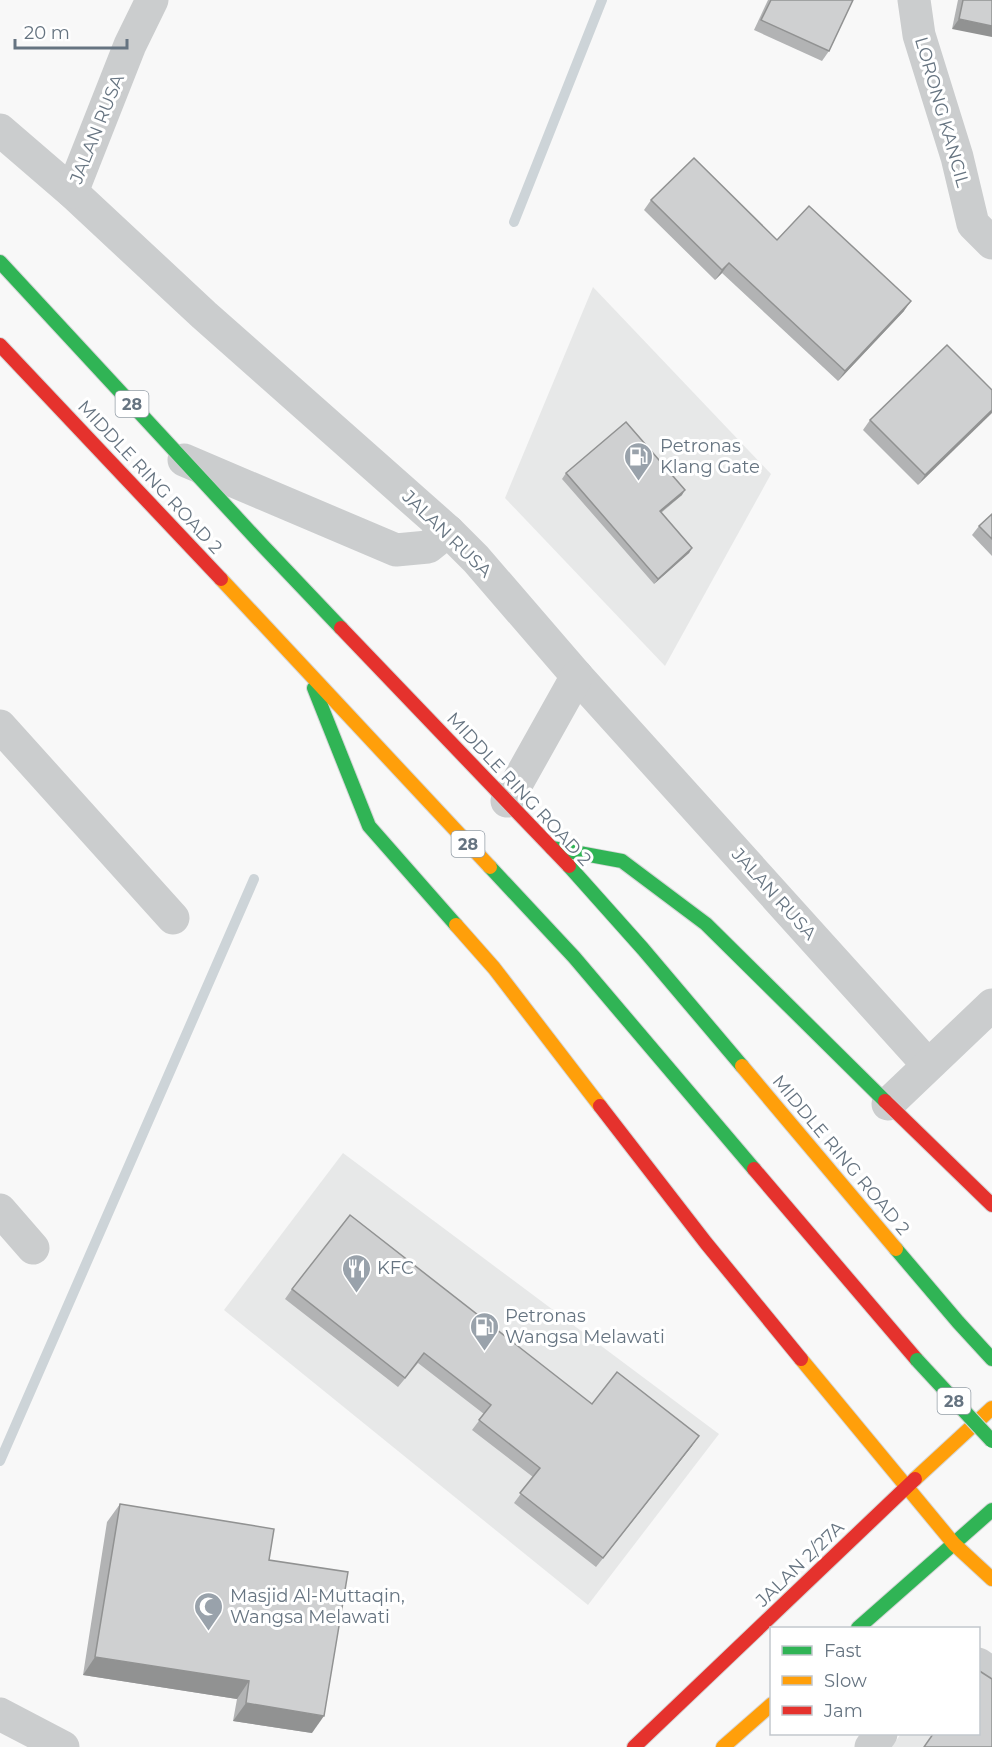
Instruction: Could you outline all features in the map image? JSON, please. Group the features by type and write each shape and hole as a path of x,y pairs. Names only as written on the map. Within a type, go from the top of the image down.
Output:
{"main road":[{"name":"MIDDLE RING ROAD 2","path":"0,262 303,588 552,848 644,950 958,1322 992,1359"},
{"name":"MIDDLE RING ROAD 2","path":"0,345 574,957 917,1360 992,1441"},
{"path":"307,670 369,826 494,968 706,1243 906,1487 954,1544 992,1579"},
{"path":"552,848 622,861 706,924 992,1205"},
{"name":"JALAN 2/27A","path":"634,1747 992,1408"},
{"path":"860,1627 992,1509"},
{"path":"723,1747 770,1705"}],"street":[{"name":"JALAN RUSA","path":"152,0 130,45 72,192 204,315 448,531 928,1065"},
{"name":"LORONG KANCIL","path":"914,0 920,35 982,234"},
{"path":"0,130 72,192"},
{"path":"184,460 396,550 428,547 448,531"},
{"path":"507,801 577,676"},
{"path":"0,726 173,918"},
{"path":"888,1104 992,1005"},
{"path":"0,1210 33,1248"},
{"path":"14,1729 63,1747"},
{"path":"871,1747 880,1735"}],"shaded area":[{"path":"593,287 771,474 665,666 505,498"},
{"path":"343,1153 719,1434 588,1605 224,1310"},
{"path":"900,1735 979,1735 992,1747 891,1747"}],"building":[{"path":"771,0 853,0 829,51 761,20"},
{"path":"963,0 992,0 992,26 959,19"},
{"path":"694,158 777,240 809,206 911,301 845,371 729,263 722,270 651,200"},
{"path":"947,345 992,390 992,410 925,475 870,420"},
{"path":"626,422 685,490 660,511 692,548 658,579 566,473"},
{"path":"992,514 992,539 979,526"},
{"path":"350,1215 592,1404 617,1372 699,1436 603,1558 520,1493 540,1468 479,1420 491,1405 424,1353 405,1378 292,1289"},
{"name":"Masjid Al-Muttaqin, Wangsa Melawati","path":"120,1504 274,1529 269,1560 348,1572 324,1716 246,1703 249,1681 95,1657"},
{"path":"980,1671 992,1679 992,1747 924,1747 932,1735 980,1735"}],"waterway":[{"path":"514,222 602,0"},
{"path":"0,1461 254,879"}],"traffic: fast":[{"path":"0,262 341,628"},
{"path":"314,688 369,826 456,925"},
{"path":"552,848 622,861 706,924 885,1101"},
{"path":"569,866 742,1066"},
{"path":"490,867 574,957 754,1169"},
{"path":"896,1249 992,1359"},
{"path":"917,1360 992,1441"},
{"path":"859,1627 992,1510"}],"traffic: slow":[{"path":"221,579 490,867"},
{"path":"456,925 494,968 600,1106"},
{"path":"742,1066 896,1249"},
{"path":"801,1359 954,1544 992,1579"},
{"path":"915,1479 992,1408"},
{"path":"723,1747 770,1706"}],"traffic: jam":[{"path":"0,345 221,579"},
{"path":"341,628 569,866"},
{"path":"885,1101 992,1205"},
{"path":"600,1106 706,1243 801,1359"},
{"path":"754,1169 917,1360"},
{"path":"634,1747 915,1479"}],"place":[{"name":"Petronas Klang Gate","path":"639,482"},
{"name":"KFC","path":"356,1294"},
{"name":"Petronas Wangsa Melawati","path":"484,1352"},
{"name":"Masjid Al-Muttaqin, Wangsa Melawati","path":"209,1632"}]}
